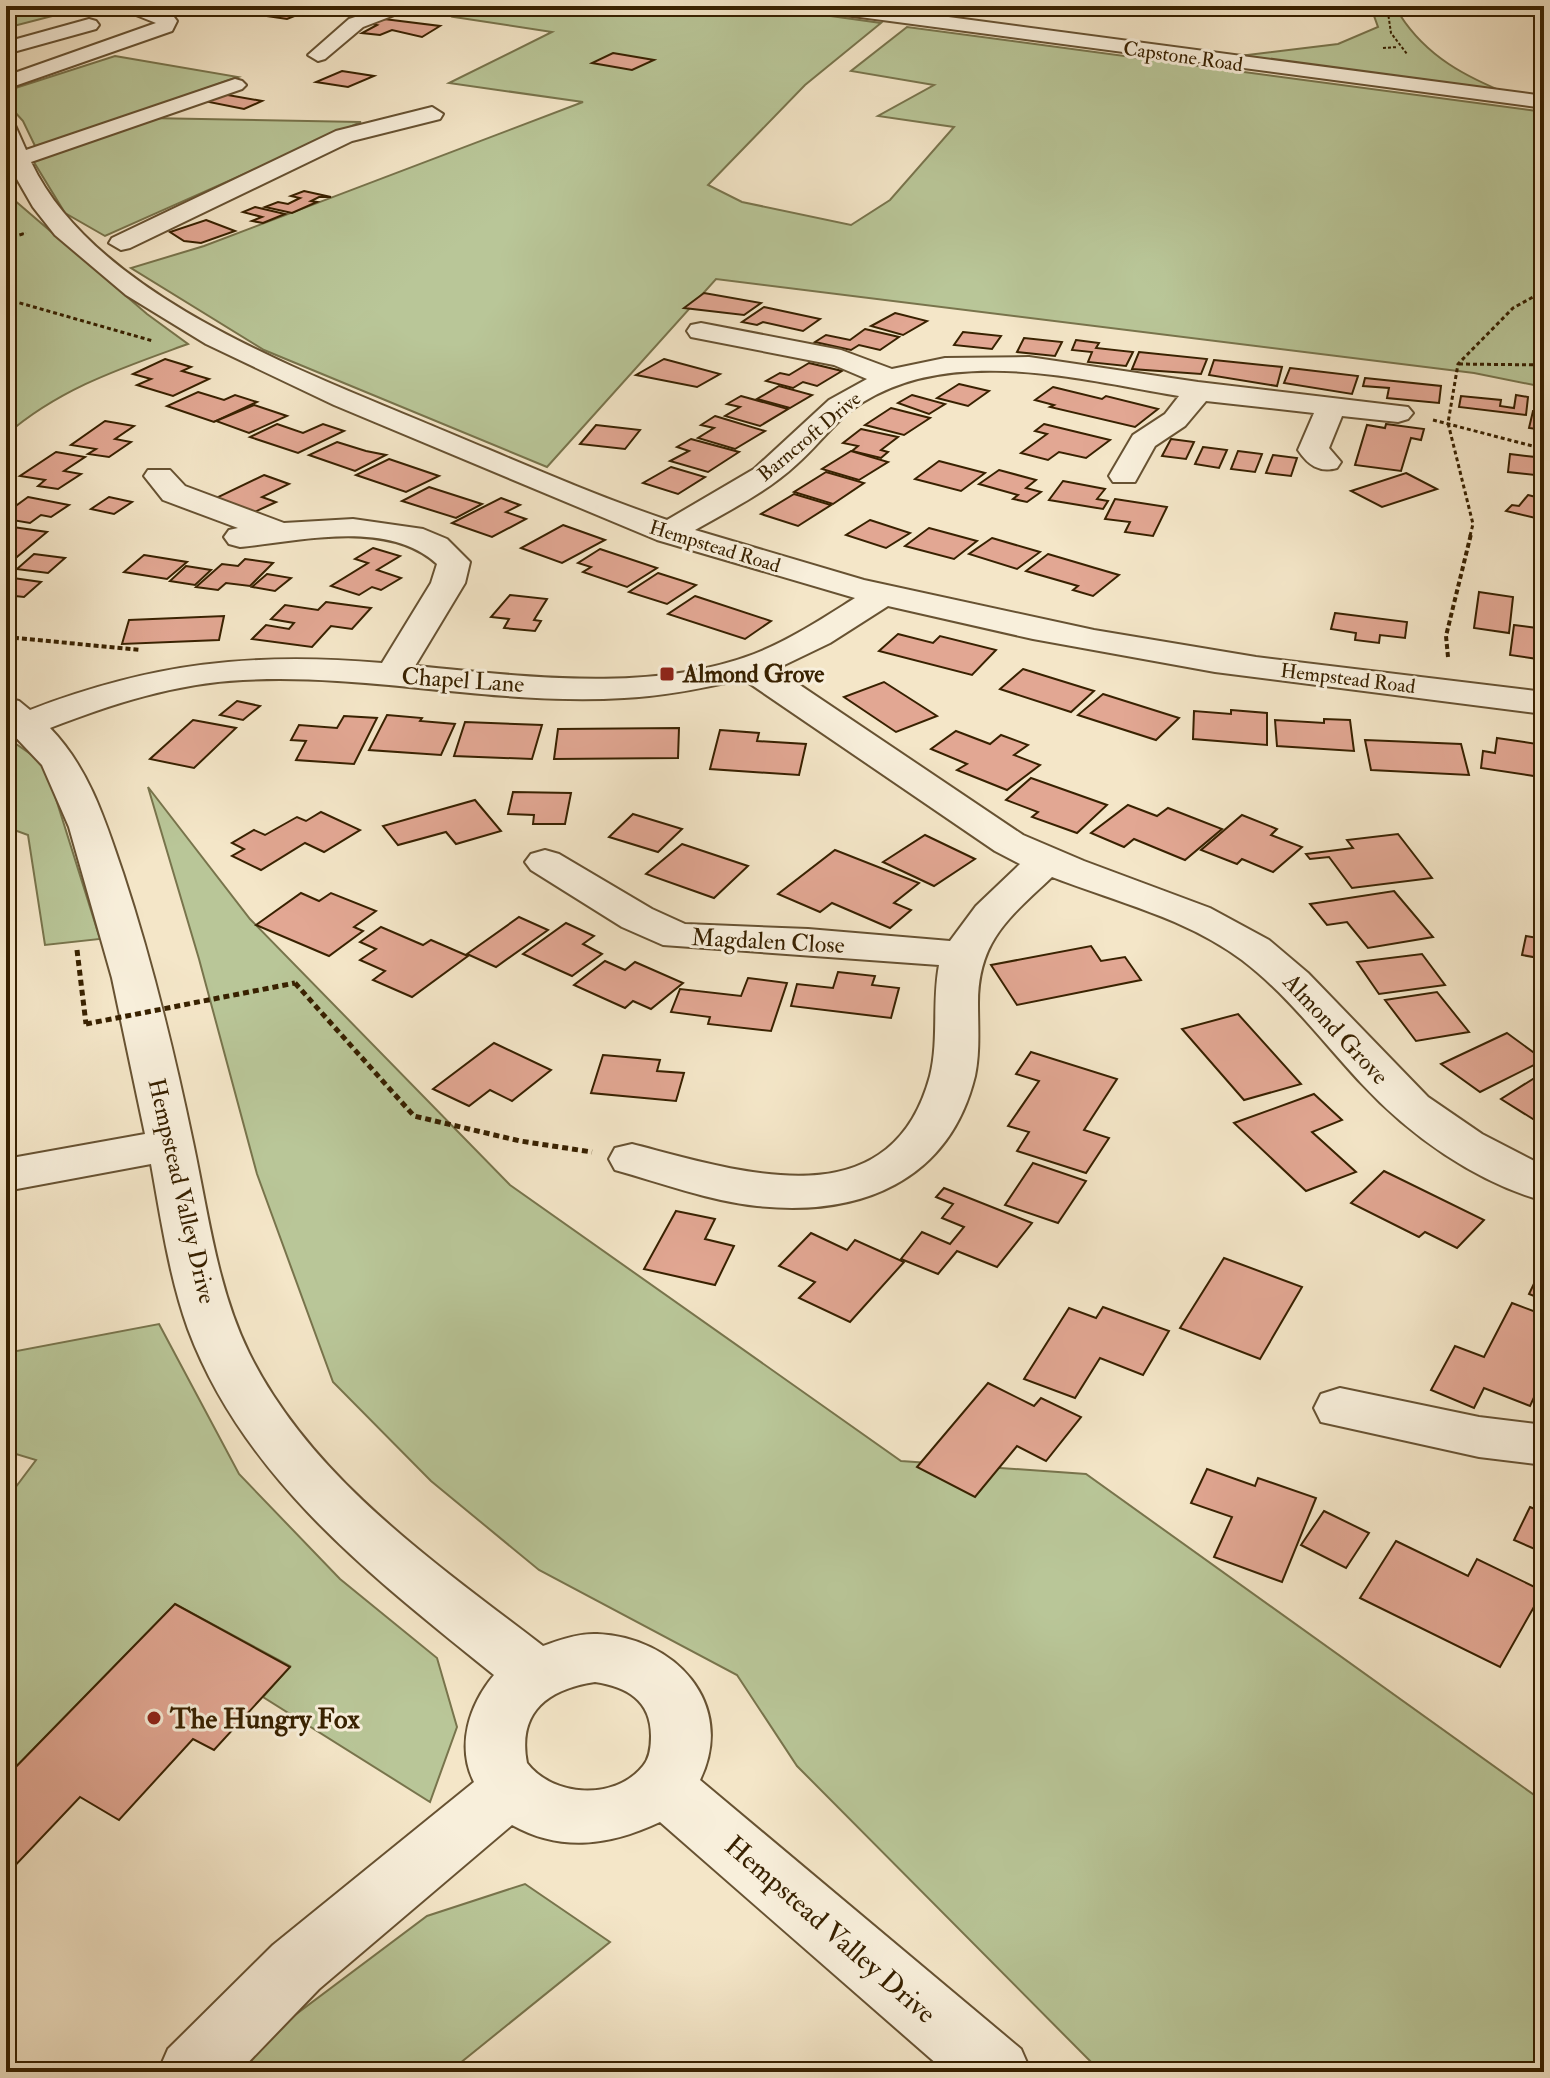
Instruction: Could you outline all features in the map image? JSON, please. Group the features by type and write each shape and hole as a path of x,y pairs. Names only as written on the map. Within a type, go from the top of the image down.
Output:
{"street":[{"path":"318,55 356,23 408,6"},
{"name":"Capstone Road","path":"822,6 1544,102"},
{"path":"6,48 127,13 155,13 167,21 165,27 6,83"},
{"path":"15,167 52,150 235,85"},
{"path":"121,243 344,136 432,114"},
{"name":"Hempstead Road","path":"6,128 15,167 62,228 111,270 195,324 253,356 365,407 668,533 973,615 1214,662 1544,703"},
{"path":"86,249 121,243 202,213 281,177"},
{"path":"701,331 841,358 891,379"},
{"name":"Barncroft Drive","path":"668,533 775,467 844,402 891,379 978,365 1034,365 1199,391 1398,413"},
{"path":"1124,476 1143,441 1175,420 1199,391"},
{"path":"1326,462 1313,450 1332,406"},
{"path":"159,476 174,493 282,534"},
{"path":"240,537 348,528 424,540 447,553 454,562 448,583 392,675"},
{"name":"Chapel Lane","path":"17,717 193,674 297,669 620,687 685,682 749,667 808,642 885,593"},
{"name":"Almond Grove","path":"749,667 976,822 1046,861 1184,912 1253,948 1311,998 1368,1064 1425,1119 1473,1150 1544,1185"},
{"name":"Hempstead Valley Drive","path":"17,717 74,784 132,963 196,1275 223,1352 269,1433 377,1547 536,1674"},
{"path":"632,1159 756,1190 826,1189 855,1185 879,1176 918,1149 931,1134 953,1072 963,955 983,925 1046,861"},
{"name":"Magdalen Close","path":"545,862 637,918 678,936 808,941 963,955"},
{"path":"6,1175 171,1145"},
{"path":"1340,1408 1479,1437 1544,1445"},
{"path":"595,1658 626,1663 652,1676 667,1691 681,1720 681,1759 664,1787 624,1810 591,1818 547,1811 511,1789 499,1771 494,1747 501,1712 519,1688 536,1674 565,1662 595,1658"},
{"name":"Hempstead Valley Drive","path":"664,1787 997,2072"},
{"path":"192,2072 296,1967 511,1789"}],"path":[{"path":"1387,6 1387,17 1398,47"},
{"path":"6,256 14,258 6,262"},
{"path":"1451,690 1446,636 1473,524 1448,423 1458,364 1513,308 1544,291"},
{"path":"6,299 149,341 195,324"},
{"path":"1458,364 1544,365"},
{"path":"6,396 15,399"},
{"path":"1398,413 1544,449"},
{"path":"86,1024 295,983 414,1116 520,1141 632,1159"}],"green space":[{"path":"6,6 91,6 6,28"},
{"path":"478,6 759,6 881,23 805,85 708,185 742,202 851,225 890,200 954,127 878,116 934,85 851,71 907,27 1544,112 1544,387 1474,373 716,279 547,467 264,350 131,268 204,246 583,102 449,83 552,32 454,17"},
{"path":"1394,6 1416,6 1400,15 1435,54 1463,73 1511,95 1231,57 1338,44 1378,27 1373,13 1390,14"},
{"path":"1416,6 1544,6 1544,15"},
{"path":"115,56 238,77 36,148 23,121 6,102 6,91"},
{"path":"147,118 361,122 105,236 65,213 32,159"},
{"path":"6,193 147,314 188,344 70,392 6,435"},
{"path":"6,737 45,764 100,939 45,945 28,835 6,827"},
{"path":"148,787 250,919 510,1185 901,1461 1086,1474 1544,1802 1544,2072 1101,2072 797,1766 737,1675 539,1570 431,1481 333,1382 257,1174 199,959"},
{"path":"159,1324 239,1474 340,1579 437,1658 457,1727 430,1802 263,1697 290,1666 175,1604 6,1777 6,1500 36,1460 6,1451 6,1353"},
{"path":"525,1884 610,1942 449,2072 237,2072 267,2036 427,1916"}],"building":[{"path":"282,6 307,7 291,11 302,13 287,19 260,15"},
{"path":"387,7 375,13 342,8"},
{"path":"384,19 440,26 422,37 392,30 380,35 362,33 377,25 369,23"},
{"path":"613,53 654,60 632,70 592,63"},
{"path":"342,71 374,76 348,87 316,82"},
{"path":"222,94 262,101 244,109 204,101"},
{"path":"304,191 331,197 319,197 311,201 317,202 292,213 265,207 278,202 288,204 300,198 291,196"},
{"path":"255,207 285,214 263,223 252,221 262,217 243,212"},
{"path":"206,220 235,231 201,243 184,241 170,232"},
{"path":"704,293 761,303 744,315 684,308"},
{"path":"764,307 820,319 803,331 763,322 757,325 742,322"},
{"path":"895,313 927,321 903,335 871,326"},
{"path":"865,329 899,337 880,350 859,345 851,350 815,342 826,335 850,340"},
{"path":"963,332 1001,336 992,349 954,345"},
{"path":"1024,338 1062,342 1055,356 1017,352"},
{"path":"1076,340 1099,343 1096,348 1133,352 1126,366 1088,362 1092,352 1072,350"},
{"path":"1139,352 1207,359 1201,374 1132,369"},
{"path":"165,359 191,367 182,371 209,379 173,396 137,385 151,379 133,374"},
{"path":"664,359 720,374 697,387 636,375"},
{"path":"1214,360 1282,367 1277,386 1209,375"},
{"path":"809,363 842,371 817,386 803,382 793,388 766,381 780,373 789,375"},
{"path":"1290,368 1358,376 1352,394 1284,383"},
{"path":"1365,378 1441,386 1439,403 1387,398 1389,388 1363,386"},
{"path":"959,384 989,391 968,406 937,398"},
{"path":"779,386 812,395 790,408 757,399"},
{"path":"1053,387 1158,409 1135,427 1050,407 1054,405 1035,400"},
{"path":"198,392 224,400 235,395 257,402 214,422 167,406"},
{"path":"912,395 945,404 929,414 898,403"},
{"path":"1516,395 1528,397 1526,415 1459,407 1461,396 1501,400 1500,406 1514,408"},
{"path":"741,396 788,409 760,426 725,416 740,407 727,404"},
{"path":"254,405 287,416 249,433 216,421"},
{"path":"891,408 930,418 904,435 865,425"},
{"path":"1533,411 1544,412 1544,430 1529,428"},
{"path":"715,416 765,431 735,449 698,438 714,428 701,425"},
{"path":"105,421 134,426 115,439 131,442 109,457 88,454 96,449 71,445"},
{"path":"277,424 303,433 323,424 344,431 298,453 250,437"},
{"path":"1044,424 1110,440 1086,458 1059,452 1048,460 1021,453 1047,434 1035,431"},
{"path":"1386,424 1424,429 1421,440 1411,438 1401,471 1355,465 1367,425 1385,428"},
{"path":"596,425 640,430 625,449 580,444"},
{"path":"861,429 898,437 881,450 888,452 881,458 852,451 858,446 843,443"},
{"path":"691,439 739,452 708,472 670,461 689,451 677,447"},
{"path":"1171,439 1194,442 1186,459 1162,456"},
{"path":"337,442 386,455 355,471 309,455"},
{"path":"1203,447 1227,450 1219,468 1195,464"},
{"path":"851,451 888,462 859,480 822,469"},
{"path":"1238,451 1262,454 1255,472 1231,469"},
{"path":"56,452 85,457 64,471 81,474 58,489 38,486 45,480 20,476"},
{"path":"1510,454 1544,458 1544,476 1508,472"},
{"path":"1273,455 1297,458 1291,476 1266,473"},
{"path":"389,459 439,476 406,492 356,475"},
{"path":"939,461 985,473 961,491 915,479"},
{"path":"671,467 705,477 678,494 643,483"},
{"path":"999,470 1036,480 1026,488 1041,492 1027,502 1013,499 1018,495 979,484"},
{"path":"826,472 864,483 833,504 794,492"},
{"path":"1406,473 1437,489 1382,507 1351,491"},
{"path":"264,475 289,484 262,497 276,502 246,516 216,498"},
{"path":"1063,481 1105,489 1097,499 1108,501 1103,509 1049,500"},
{"path":"429,487 482,504 456,518 402,501"},
{"path":"794,494 831,505 798,526 761,514"},
{"path":"1528,495 1544,499 1544,520 1506,511 1512,505 1519,506"},
{"path":"28,497 69,505 51,517 41,515 30,523 6,519 6,513"},
{"path":"109,497 132,502 114,514 91,509"},
{"path":"501,498 520,505 506,512 526,519 492,537 452,523"},
{"path":"1115,499 1167,507 1153,536 1125,532 1130,522 1105,519"},
{"path":"870,520 910,533 886,548 846,535"},
{"path":"563,525 605,540 562,563 521,548"},
{"path":"6,526 47,532 6,566"},
{"path":"929,528 977,541 954,559 905,546"},
{"path":"992,538 1040,552 1017,569 969,554"},
{"path":"373,548 400,556 377,570 401,578 381,590 372,587 359,595 331,586 368,563 355,559"},
{"path":"600,549 657,568 627,587 583,572 591,567 578,563"},
{"path":"34,554 65,558 48,573 17,569"},
{"path":"1048,554 1119,575 1093,596 1073,590 1078,586 1026,571"},
{"path":"144,555 187,562 167,579 124,572"},
{"path":"245,559 273,563 250,586 226,583 218,590 196,587 222,564 238,566"},
{"path":"186,566 211,570 195,585 170,581"},
{"path":"658,573 696,585 667,604 629,592"},
{"path":"267,574 291,578 275,591 252,587"},
{"path":"6,577 41,582 24,597 6,595"},
{"path":"1479,592 1513,597 1509,633 1474,628"},
{"path":"510,595 547,599 534,620 541,621 535,631 504,628 509,619 491,617"},
{"path":"695,596 771,621 745,639 668,614"},
{"path":"326,602 371,608 352,629 331,626 312,647 252,639 266,625 289,629 294,623 271,619 285,605 318,610"},
{"path":"1335,613 1407,622 1405,638 1380,635 1379,643 1355,640 1356,633 1331,629"},
{"path":"224,616 219,640 122,644 129,620"},
{"path":"1514,625 1544,629 1544,660 1510,655"},
{"path":"898,634 933,643 940,636 996,650 972,675 879,651"},
{"path":"1023,669 1094,691 1071,712 1000,689"},
{"path":"884,682 937,716 896,732 844,697"},
{"path":"1103,694 1179,718 1156,740 1078,715"},
{"path":"237,701 260,706 243,720 220,715"},
{"path":"1231,710 1267,713 1267,745 1193,739 1194,711 1231,714"},
{"path":"387,715 455,724 441,755 369,750"},
{"path":"344,716 377,718 354,764 296,760 306,741 291,740 299,725 337,728"},
{"path":"1324,719 1350,720 1354,751 1277,746 1275,720 1324,723"},
{"path":"193,720 236,728 194,768 150,759"},
{"path":"465,722 542,725 532,759 454,756"},
{"path":"679,728 678,758 554,759 558,729"},
{"path":"720,730 759,733 757,741 806,744 799,775 710,769"},
{"path":"956,731 990,744 1001,735 1028,745 1014,755 1040,765 1007,790 957,770 967,764 931,749"},
{"path":"1497,738 1537,744 1534,776 1481,768 1483,751 1495,753"},
{"path":"1365,740 1461,744 1469,775 1371,770"},
{"path":"1031,778 1107,805 1077,833 1032,817 1038,812 1006,800"},
{"path":"513,792 571,793 565,824 533,824 534,815 508,814"},
{"path":"475,800 501,831 456,844 446,832 398,845 383,826"},
{"path":"1128,805 1157,816 1168,808 1222,829 1185,860 1134,839 1124,847 1091,833"},
{"path":"321,812 360,830 324,852 305,843 261,870 232,856 244,849 232,843 254,830 265,835 297,817 306,821"},
{"path":"633,814 682,829 658,852 609,837"},
{"path":"1242,815 1277,829 1271,835 1302,847 1273,872 1242,859 1237,864 1201,850"},
{"path":"1398,834 1432,878 1352,888 1329,857 1310,859 1306,854 1353,848 1347,840"},
{"path":"925,835 975,859 934,886 883,862"},
{"path":"682,844 748,866 714,898 646,874"},
{"path":"835,850 919,883 894,903 911,910 890,928 832,903 820,912 778,894"},
{"path":"1394,891 1433,937 1368,948 1347,922 1327,925 1310,904"},
{"path":"301,893 319,901 331,893 376,911 354,927 363,931 329,956 256,925"},
{"path":"519,917 548,930 496,967 467,954"},
{"path":"566,923 594,936 583,944 602,954 572,976 523,954"},
{"path":"381,927 423,945 431,940 468,956 412,997 373,980 385,971 360,960 376,949 360,942"},
{"path":"1526,936 1544,939 1544,959 1522,955"},
{"path":"1091,946 1101,961 1125,957 1141,980 1017,1005 991,965"},
{"path":"1422,954 1445,985 1379,994 1357,962"},
{"path":"605,961 625,970 635,962 683,983 651,1009 633,1001 625,1008 574,985"},
{"path":"838,972 875,976 872,985 899,988 891,1018 791,1006 797,984 833,988"},
{"path":"748,978 787,983 771,1031 708,1024 710,1017 671,1012 680,989 741,996"},
{"path":"1437,992 1469,1032 1416,1041 1385,1000"},
{"path":"1238,1014 1301,1084 1244,1100 1182,1029"},
{"path":"1507,1033 1544,1060 1480,1092 1441,1064"},
{"path":"494,1043 551,1070 512,1101 490,1090 469,1106 433,1089"},
{"path":"1031,1052 1117,1079 1084,1130 1109,1138 1086,1173 1017,1151 1029,1132 1008,1126 1039,1081 1016,1074"},
{"path":"603,1055 660,1060 657,1071 684,1073 676,1101 591,1093"},
{"path":"1544,1072 1544,1126 1501,1099"},
{"path":"1314,1094 1342,1120 1312,1132 1356,1172 1306,1191 1234,1123"},
{"path":"1033,1163 1086,1181 1058,1223 1005,1205"},
{"path":"1384,1171 1484,1220 1457,1248 1425,1232 1419,1237 1351,1203"},
{"path":"944,1188 1032,1223 997,1267 957,1251 938,1274 901,1259 922,1232 950,1244 964,1227 942,1218 953,1204 936,1197"},
{"path":"676,1211 715,1219 705,1239 734,1246 715,1285 644,1269"},
{"path":"811,1233 847,1250 855,1240 904,1262 850,1322 799,1298 815,1282 779,1266"},
{"path":"1224,1258 1302,1287 1260,1359 1180,1328"},
{"path":"1544,1263 1544,1300 1529,1294"},
{"path":"1512,1303 1544,1315 1544,1376 1530,1406 1484,1388 1474,1408 1431,1390 1455,1346 1484,1357"},
{"path":"1103,1307 1169,1331 1143,1375 1100,1358 1075,1398 1024,1379 1069,1308 1096,1318"},
{"path":"988,1383 1034,1406 1041,1398 1081,1417 1046,1461 1017,1446 975,1497 917,1467"},
{"path":"1207,1469 1255,1486 1258,1478 1316,1498 1282,1582 1214,1557 1232,1517 1191,1503"},
{"path":"1530,1507 1544,1513 1544,1553 1514,1540"},
{"path":"1324,1511 1369,1533 1346,1568 1301,1545"},
{"path":"1396,1541 1468,1576 1477,1559 1543,1591 1500,1667 1360,1598"},
{"name":"The Hungry Fox","path":"175,1604 290,1667 214,1750 193,1739 119,1820 80,1797 9,1872 6,1870 6,1777"}],"place":[{"name":"Almond Grove","path":"667,674"},
{"name":"The Hungry Fox","path":"154,1718"}]}
